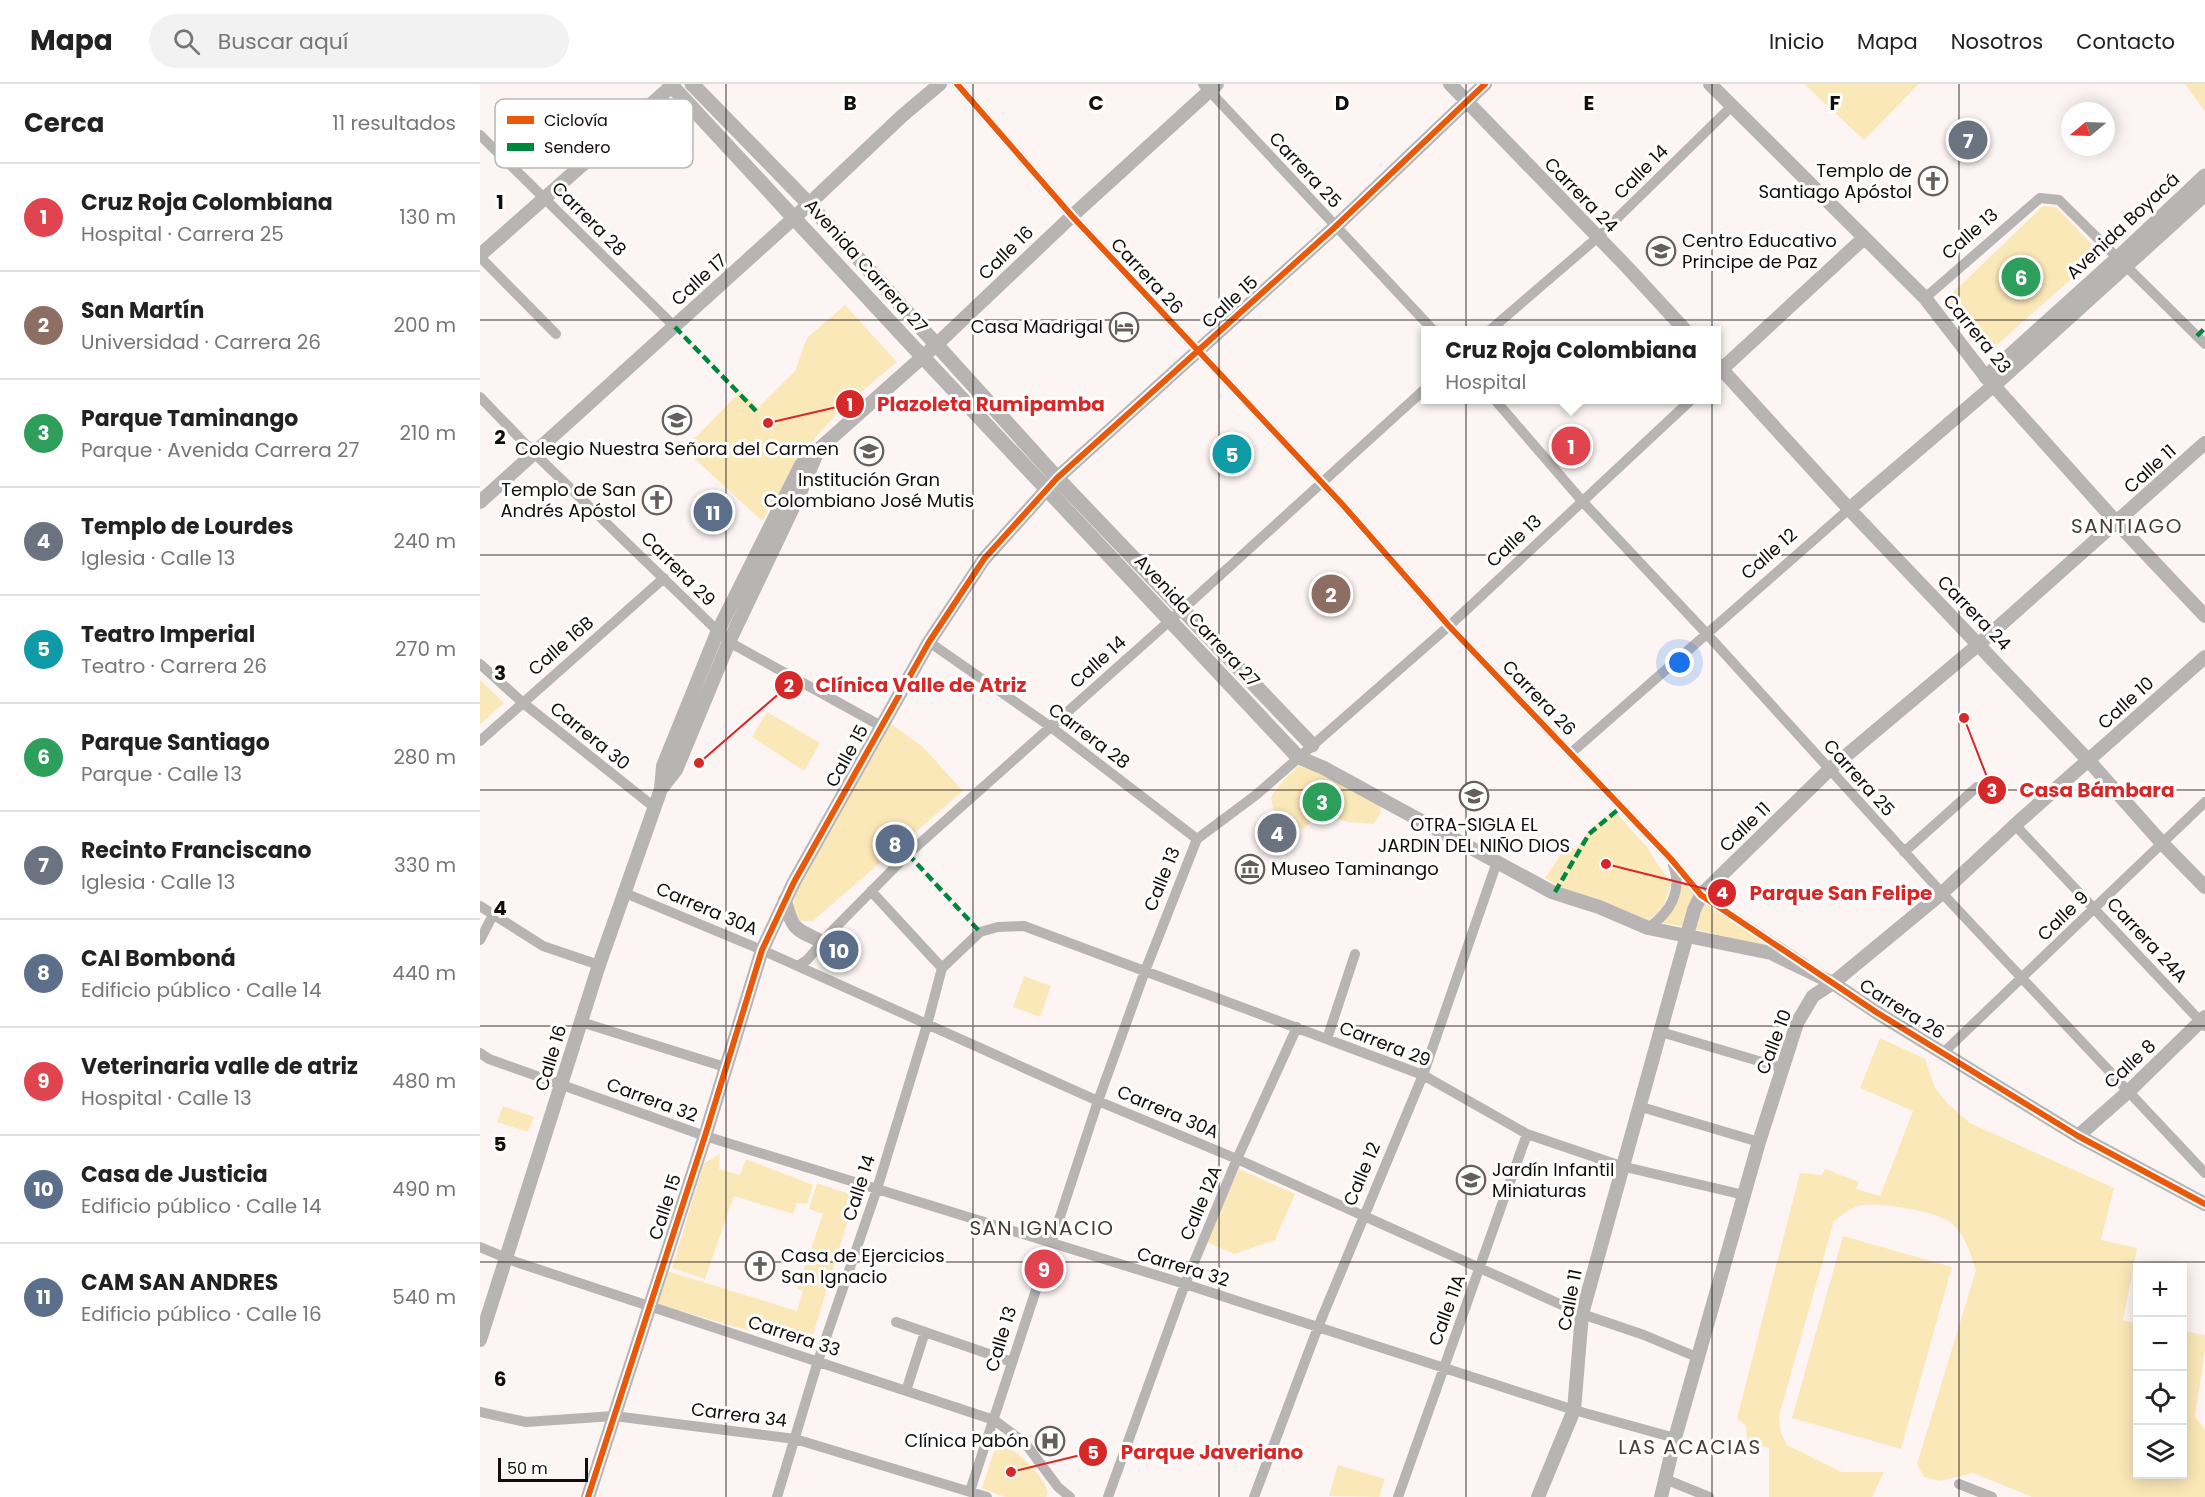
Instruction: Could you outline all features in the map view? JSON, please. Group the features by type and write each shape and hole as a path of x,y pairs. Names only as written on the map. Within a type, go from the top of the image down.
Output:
{"main road":[{"name":"Avenida Carrera 27","path":"693,84 809,204 936,345 1169,621 1298,757"},
{"name":"Avenida Carrera 27","path":"672,85 685,99"},
{"name":"Avenida Carrera 27","path":"693,108 922,357 1183,609 1312,746"},
{"name":"Avenida Boyacá","path":"2123,262 2205,176"},
{"name":"Avenida Boyacá","path":"1990,381 2123,262 2205,194"}],"street":[{"name":"Calle 17","path":"480,502 795,218 902,116 940,84"},
{"name":"Carrera 26","path":"957,84 1072,216 1320,483 1449,626 1571,753 1701,895 1876,1012 2078,1136 2205,1204"},
{"name":"Carrera 24","path":"1450,84 1682,326"},
{"name":"Calle 15","path":"588,1497 648,1305 705,1136 762,950 785,900 929,642 984,559 1053,484 1335,227 1485,84"},
{"name":"Carrera 23","path":"1710,84 1925,298 1990,381 2117,523 2205,616"},
{"path":"656,99 672,85"},
{"name":"Calle 16","path":"480,1340 599,965 661,789 663,766 717,633 801,465 936,345 1210,86"},
{"name":"Carrera 25","path":"1210,86 1335,227 1429,326"},
{"name":"Calle 14","path":"1495,326 1598,238 1732,106"},
{"name":"Carrera 28","path":"480,135 495,150"},
{"name":"Carrera 28","path":"514,168 675,327"},
{"path":"556,334 480,256 577,168"},
{"name":"Calle 13","path":"1925,298 2040,198 2059,200 2123,262"},
{"path":"1721,366 1864,238"},
{"path":"2123,262 2205,344"},
{"name":"Carrera 24","path":"1721,372 2089,760 2161,842 2205,887"},
{"name":"Calle 12","path":"1571,753 1849,509 1990,381"},
{"name":"Calle 14","path":"798,966 807,960 908,854 1183,609 1421,392"},
{"name":"Carrera 29","path":"480,397 717,633 729,642 881,726"},
{"name":"Carrera 25","path":"1499,404 1583,502 1706,633 1904,852 2205,1173"},
{"name":"Calle 13","path":"970,1491 1098,1101 1145,971 1197,839 1257,795 1449,626 1686,404"},
{"name":"Calle 11","path":"1538,1497 1574,1410 1582,1314 1638,1106 1694,910 1701,895 1829,770 1979,644 2205,443"},
{"name":"Calle 16","path":"661,789 676,771 729,642 801,493 819,449"},
{"name":"Calle 16B","path":"480,741 664,578"},
{"name":"Carrera 28","path":"929,642 1051,727 1197,839"},
{"name":"Calle 10","path":"1661,1497 1674,1438 1699,1358 1759,1142 1797,1023 1813,996 1833,983 1942,893 2015,825 2205,657"},
{"name":"Carrera 30","path":"480,664 522,702 654,807"},
{"name":"Avenida Carrera 27","path":"1298,757 1324,768 1552,892 1648,928 1687,938 1771,953 1833,983"},
{"path":"1904,852 1977,787"},
{"name":"Calle 9","path":"1943,1053 2205,802"},
{"name":"Carrera 24A","path":"2015,825 2204,1021"},
{"path":"1648,928 1669,910 1676,894 1678,877 1671,860"},
{"name":"Calle 12","path":"1254,1497 1318,1327 1423,1075 1497,861"},
{"path":"871,891 942,968"},
{"name":"Carrera 30A","path":"626,893 762,950 1098,1101 1237,1159 1582,1314 1644,1335 1699,1358"},
{"path":"785,900 796,930 823,942"},
{"path":"480,906 543,946 599,965"},
{"path":"480,940 493,915"},
{"name":"Carrera 29","path":"942,968 980,932 1010,926 1024,926 1423,1075 1527,1134 1622,1166 1744,1195"},
{"path":"1327,1039 1355,954"},
{"name":"Calle 14","path":"777,1497 818,1361 877,1189 942,968"},
{"name":"Calle 8","path":"2078,1136 2204,1021"},
{"path":"581,1022 725,1067"},
{"name":"Calle 12A","path":"1108,1497 1185,1284 1237,1159 1297,1027"},
{"path":"1661,1032 1782,1068"},
{"name":"Carrera 32","path":"480,1053 489,1059 705,1136 1185,1284 1574,1410 1674,1438"},
{"path":"1638,1106 1759,1142"},
{"name":"Calle 11A","path":"1398,1497 1527,1134"},
{"path":"2195,1164 2205,1155"},
{"name":"Carrera 33","path":"480,1248 994,1420 1024,1443 1058,1492 1070,1497"},
{"path":"896,1322 1012,1362"},
{"path":"906,1390 925,1332"},
{"name":"Carrera 34","path":"480,1412 526,1422 614,1416 795,1438 987,1497"},
{"path":"1665,1479 1709,1497"},
{"path":"1959,1484 1992,1497"}],"shaded area":[{"path":"1804,84 1919,84 1864,140"},
{"path":"2185,84 2205,84 2205,112"},
{"path":"2043,206 2056,207 2100,253 1988,353 1943,302"},
{"path":"845,305 897,362 840,410 816,437 762,521 684,449 741,391 758,408 795,371 807,338"},
{"path":"480,680 504,703 480,724"},
{"path":"767,712 820,743 804,771 752,737"},
{"path":"887,721 923,747 963,791 813,921 800,921 793,911 795,893"},
{"path":"1298,766 1330,775 1381,806 1380,815 1373,824 1348,822 1319,812 1303,830 1281,819 1274,811 1271,797"},
{"path":"1617,814 1646,846 1671,884 1662,910 1645,923 1570,893 1545,878 1567,845 1576,850 1598,822"},
{"path":"1681,880 1697,896 1685,927 1662,923"},
{"path":"1703,901 1767,945 1695,929"},
{"path":"1024,976 1051,986 1040,1017 1013,1007"},
{"path":"1880,1038 1925,1059 1935,1088 1948,1104 1970,1123 2114,1188 2101,1240 2137,1248 2123,1320 2133,1323 2133,1479 2187,1479 2187,1332 2205,1335 2205,1351 2195,1416 2205,1430 2205,1497 2032,1497 1973,1473 1940,1481 1924,1477 1917,1464 1976,1270 1963,1238 1950,1222 1919,1211 1867,1205 1852,1208 1834,1221 1779,1416 1781,1433 1787,1445 1842,1472 1884,1472 1872,1497 1769,1497 1769,1448 1747,1441 1746,1426 1737,1418 1800,1173 1822,1175 1825,1169 1859,1182 1856,1189 1880,1196 1913,1111 1860,1088"},
{"path":"503,1106 534,1117 528,1132 497,1122"},
{"path":"720,1154 719,1169 740,1175 746,1159 813,1185 807,1204 797,1203 793,1214 734,1196 705,1279 672,1268 704,1163"},
{"path":"1239,1169 1295,1194 1275,1240 1234,1254 1207,1242"},
{"path":"817,1183 855,1196 809,1348 656,1304 667,1271 797,1311 803,1291 797,1289 823,1214 809,1209"},
{"path":"1843,1236 1952,1267 1901,1449 1792,1418"},
{"path":"1005,1446 1018,1454 1037,1473 1046,1487 1048,1493 1046,1497 1005,1497 982,1488 994,1451"},
{"path":"1338,1465 1385,1479 1379,1497 1329,1496"}],"marked path":[{"path":"675,327 756,411"},
{"path":"2197,336 2205,328"},
{"path":"1555,892 1589,834 1621,807"},
{"path":"908,854 980,932"}],"cycle path":[{"path":"957,84 1072,216 1342,504 1449,626 1671,859 1701,895 1876,1012 2078,1136 2205,1204"},
{"path":"588,1497 705,1136 762,950 794,882 929,642 984,559 1057,478 1335,227 1485,84"}],"place":[{"name":"Recinto Franciscano","path":"1968,140"},
{"name":"Templo de Santiago Apóstol","path":"1933,181"},
{"name":"Centro Educativo Principe de Paz","path":"1661,251"},
{"name":"Parque Santiago","path":"2021,277"},
{"name":"Casa Madrigal","path":"1124,327"},
{"name":"Colegio Nuestra Señora del Carmen","path":"677,420"},
{"name":"Plazoleta Rumipamba","path":"768,423"},
{"name":"Cruz Roja Colombiana","path":"1571,446"},
{"name":"Institución Gran Colombiano José Mutis","path":"869,451"},
{"name":"Teatro Imperial","path":"1232,454"},
{"name":"Templo de San Andrés Apóstol","path":"657,500"},
{"name":"CAM SAN ANDRES","path":"713,512"},
{"name":"San Martín","path":"1331,594"},
{"name":"Casa Bámbara","path":"1964,718"},
{"name":"Clínica Valle de Atriz","path":"699,763"},
{"name":"OTRA-SIGLA EL JARDIN DEL NIÑO DIOS","path":"1474,796"},
{"name":"Parque Taminango","path":"1322,802"},
{"name":"Templo de Lourdes","path":"1277,833"},
{"name":"CAI Bomboná","path":"895,844"},
{"name":"Parque San Felipe","path":"1606,864"},
{"name":"Museo Taminango","path":"1250,869"},
{"name":"Casa de Justicia","path":"839,950"},
{"name":"Jardín Infantil Miniaturas","path":"1471,1180"},
{"name":"Casa de Ejercicios San Ignacio","path":"760,1266"},
{"name":"Veterinaria valle de atriz","path":"1044,1269"},
{"name":"Clínica Pabón","path":"1050,1441"},
{"name":"Parque Javeriano","path":"1011,1472"}],"district":[{"name":"SANTIAGO","path":"2127,526"},
{"name":"SAN IGNACIO","path":"1042,1228"},
{"name":"LAS ACACIAS","path":"1690,1447"}]}
